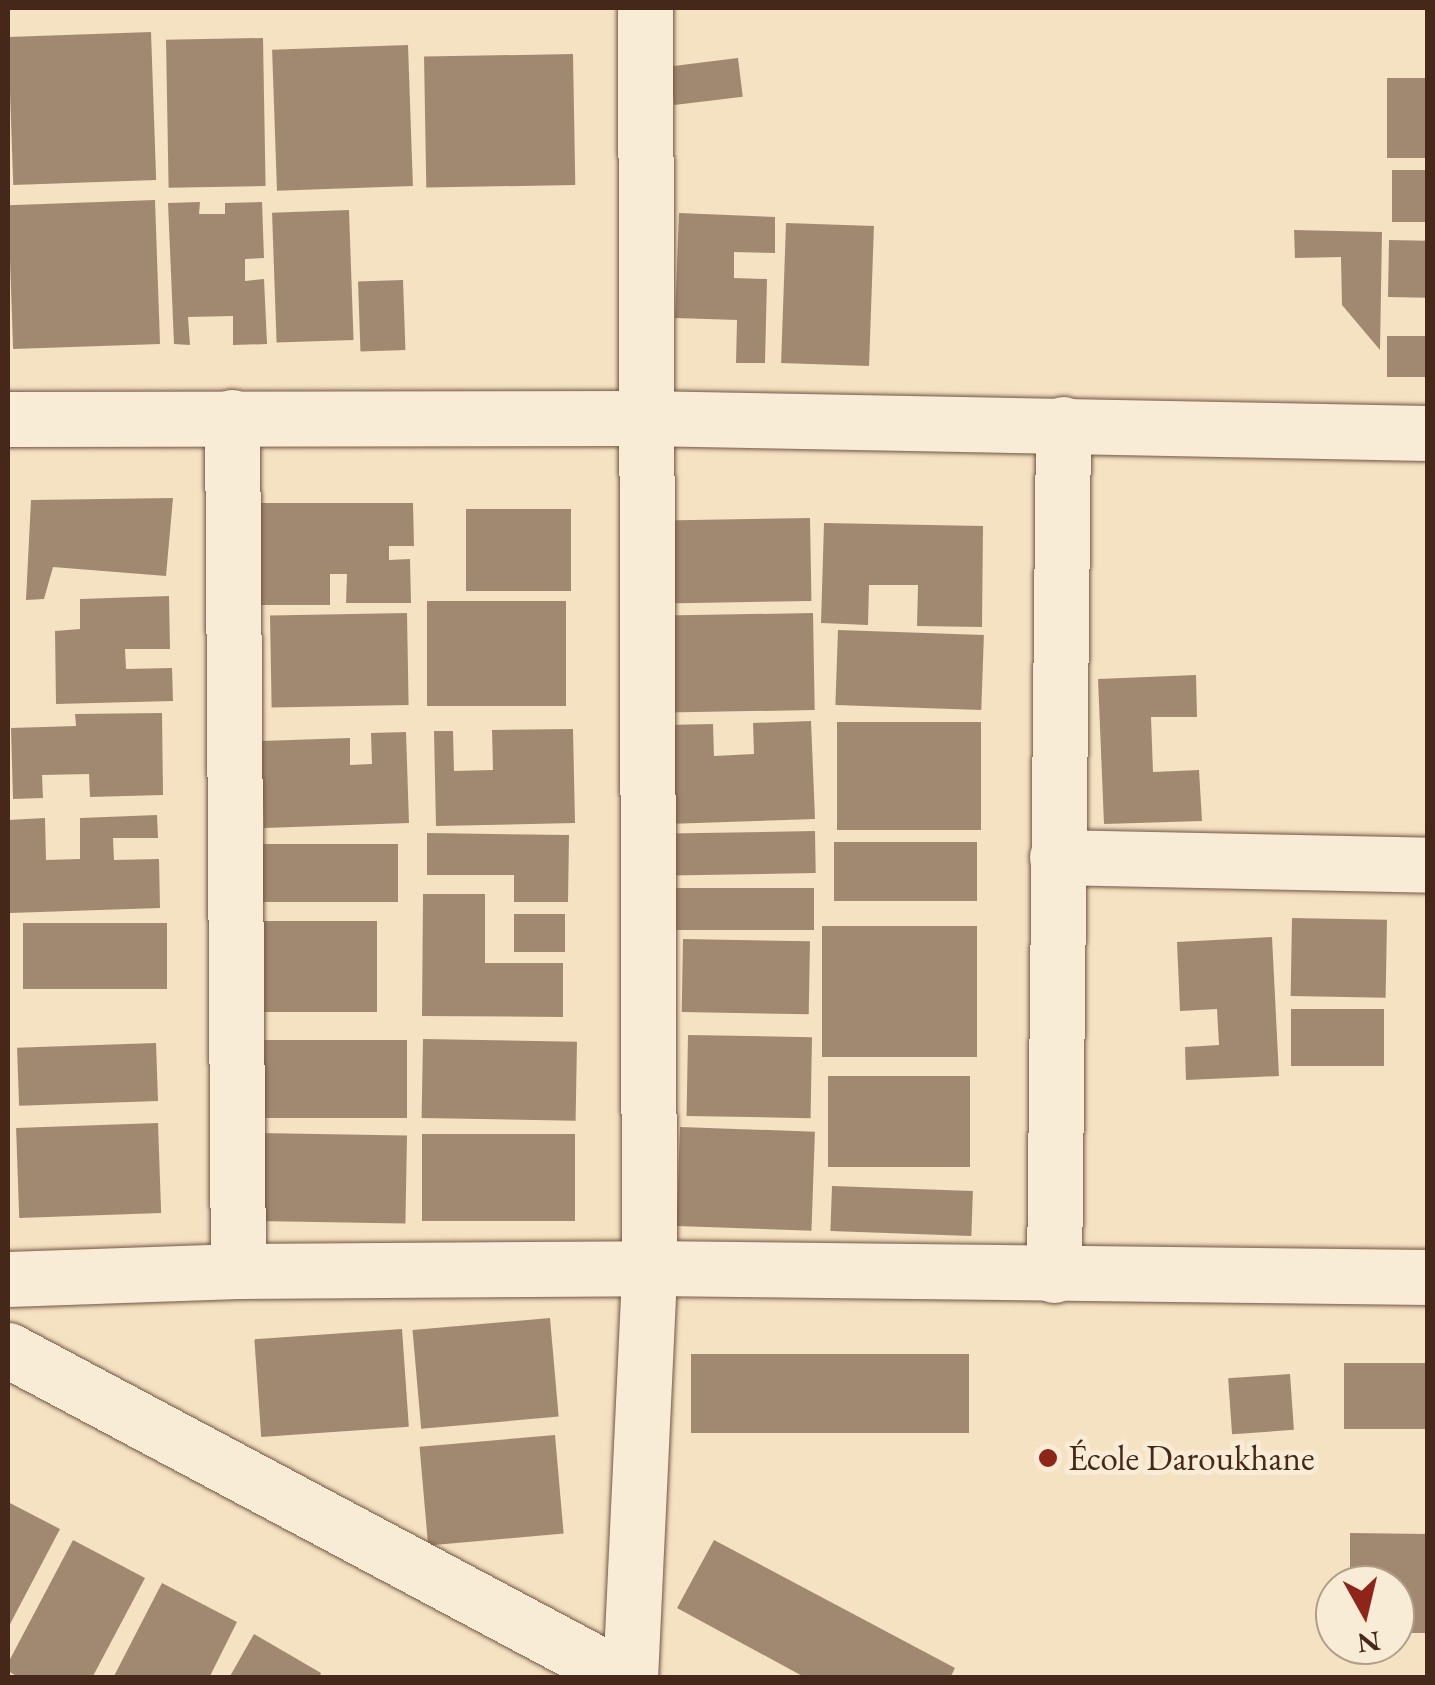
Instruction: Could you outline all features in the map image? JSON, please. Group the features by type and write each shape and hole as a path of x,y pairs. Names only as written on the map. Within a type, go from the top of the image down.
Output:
{"street":[{"path":"8,1350 627,1678 648,1268 644,8"},
{"path":"8,418 644,418 1428,433"},
{"path":"232,418 238,1272"},
{"path":"1054,1276 1063,424"},
{"path":"1057,857 1428,865"},
{"path":"8,1279 238,1272 648,1268 1054,1276 1428,1277"}],"building":[{"path":"151,32 156,180 13,185 8,37"},
{"path":"263,38 266,186 169,188 166,40"},
{"path":"408,45 413,186 277,191 272,50"},
{"path":"573,54 575,185 426,188 424,57"},
{"path":"738,58 743,97 674,105 670,66"},
{"path":"1387,78 1428,78 1428,158 1387,158"},
{"path":"1392,170 1428,170 1428,222 1392,222"},
{"path":"155,200 160,344 13,349 8,205"},
{"path":"200,202 199,214 225,214 225,203 262,202 264,258 245,259 245,281 264,279 267,344 233,345 233,316 188,317 190,345 174,344 168,203"},
{"path":"349,210 354,340 277,343 272,213"},
{"path":"679,213 775,217 775,253 734,252 734,278 767,279 765,363 736,363 737,320 675,318"},
{"path":"786,223 874,226 869,366 781,363"},
{"path":"1294,230 1382,232 1380,350 1342,305 1341,257 1295,258"},
{"path":"1389,240 1428,241 1427,298 1388,297"},
{"path":"403,280 405,350 360,352 358,282"},
{"path":"1387,336 1428,336 1428,377 1387,377"},
{"path":"173,498 166,576 53,567 44,599 26,600 31,500"},
{"path":"256,503 413,503 414,546 389,546 389,560 410,559 411,603 346,603 347,574 330,574 330,605 255,605"},
{"path":"466,509 571,509 571,591 466,591"},
{"path":"810,518 811,601 664,604 663,521"},
{"path":"824,523 983,526 982,627 917,626 918,585 869,585 868,625 821,623"},
{"path":"169,596 170,649 125,649 126,669 172,668 173,701 56,704 55,631 80,629 80,599"},
{"path":"427,601 566,601 566,706 427,706"},
{"path":"407,613 409,705 272,707 270,615"},
{"path":"813,613 815,710 667,713 665,616"},
{"path":"838,630 984,635 981,710 835,705"},
{"path":"1196,675 1197,717 1151,717 1153,772 1199,770 1202,821 1104,824 1098,679"},
{"path":"162,713 163,795 90,797 89,774 42,775 43,798 13,799 11,728 76,726 75,714"},
{"path":"811,721 815,819 667,824 664,725 713,724 714,756 754,754 753,723"},
{"path":"837,722 981,722 981,830 837,830"},
{"path":"573,729 575,823 436,826 434,731 453,731 454,771 493,770 492,730"},
{"path":"406,732 409,823 264,828 261,741 350,738 350,765 372,764 371,733"},
{"path":"157,815 158,838 113,838 114,860 159,859 160,908 10,913 8,820 45,818 46,860 80,859 80,818"},
{"path":"815,831 816,873 670,876 669,834"},
{"path":"427,833 569,835 568,902 514,902 514,875 427,875"},
{"path":"834,842 977,842 977,901 834,901"},
{"path":"260,844 398,844 398,902 260,902"},
{"path":"671,888 814,888 814,930 671,930"},
{"path":"423,894 485,894 485,963 563,963 563,1017 422,1016"},
{"path":"514,914 565,914 565,952 514,952"},
{"path":"1292,918 1387,920 1386,998 1291,996"},
{"path":"255,921 377,921 377,1012 255,1012"},
{"path":"23,923 167,923 167,989 23,989"},
{"path":"822,926 977,926 977,1057 822,1057"},
{"path":"1272,937 1279,1076 1186,1080 1185,1047 1219,1045 1217,1009 1180,1011 1177,942"},
{"path":"683,939 810,941 809,1014 682,1012"},
{"path":"1291,1009 1384,1009 1384,1066 1291,1066"},
{"path":"688,1035 812,1037 811,1118 687,1116"},
{"path":"423,1039 577,1042 576,1121 422,1118"},
{"path":"259,1040 407,1040 407,1118 259,1118"},
{"path":"156,1043 158,1101 19,1106 17,1048"},
{"path":"828,1076 970,1076 970,1167 828,1167"},
{"path":"158,1123 161,1213 19,1218 16,1128"},
{"path":"680,1127 815,1132 811,1231 677,1226"},
{"path":"258,1133 407,1136 405,1224 256,1221"},
{"path":"422,1134 575,1134 575,1221 422,1221"},
{"path":"832,1186 973,1191 971,1236 830,1231"},
{"path":"550,1318 559,1417 421,1429 413,1330"},
{"path":"402,1329 409,1427 261,1437 254,1339"},
{"path":"691,1354 969,1354 969,1433 691,1433"},
{"path":"1344,1363 1428,1363 1428,1429 1344,1429"},
{"path":"1290,1374 1294,1430 1232,1434 1228,1378"},
{"path":"555,1435 564,1534 428,1545 420,1447"},
{"path":"8,1502 60,1529 8,1628"},
{"path":"1350,1533 1428,1534 1428,1633 1415,1633 1415,1565 1350,1565"},
{"path":"73,1540 145,1578 92,1678 20,1678 8,1671 8,1663"},
{"path":"714,1540 955,1668 950,1678 806,1678 677,1608"},
{"path":"162,1583 237,1622 209,1678 113,1678"},
{"path":"254,1634 321,1673 319,1678 229,1678"}],"place":[{"name":"École Daroukhane","path":"1048,1458"}]}
